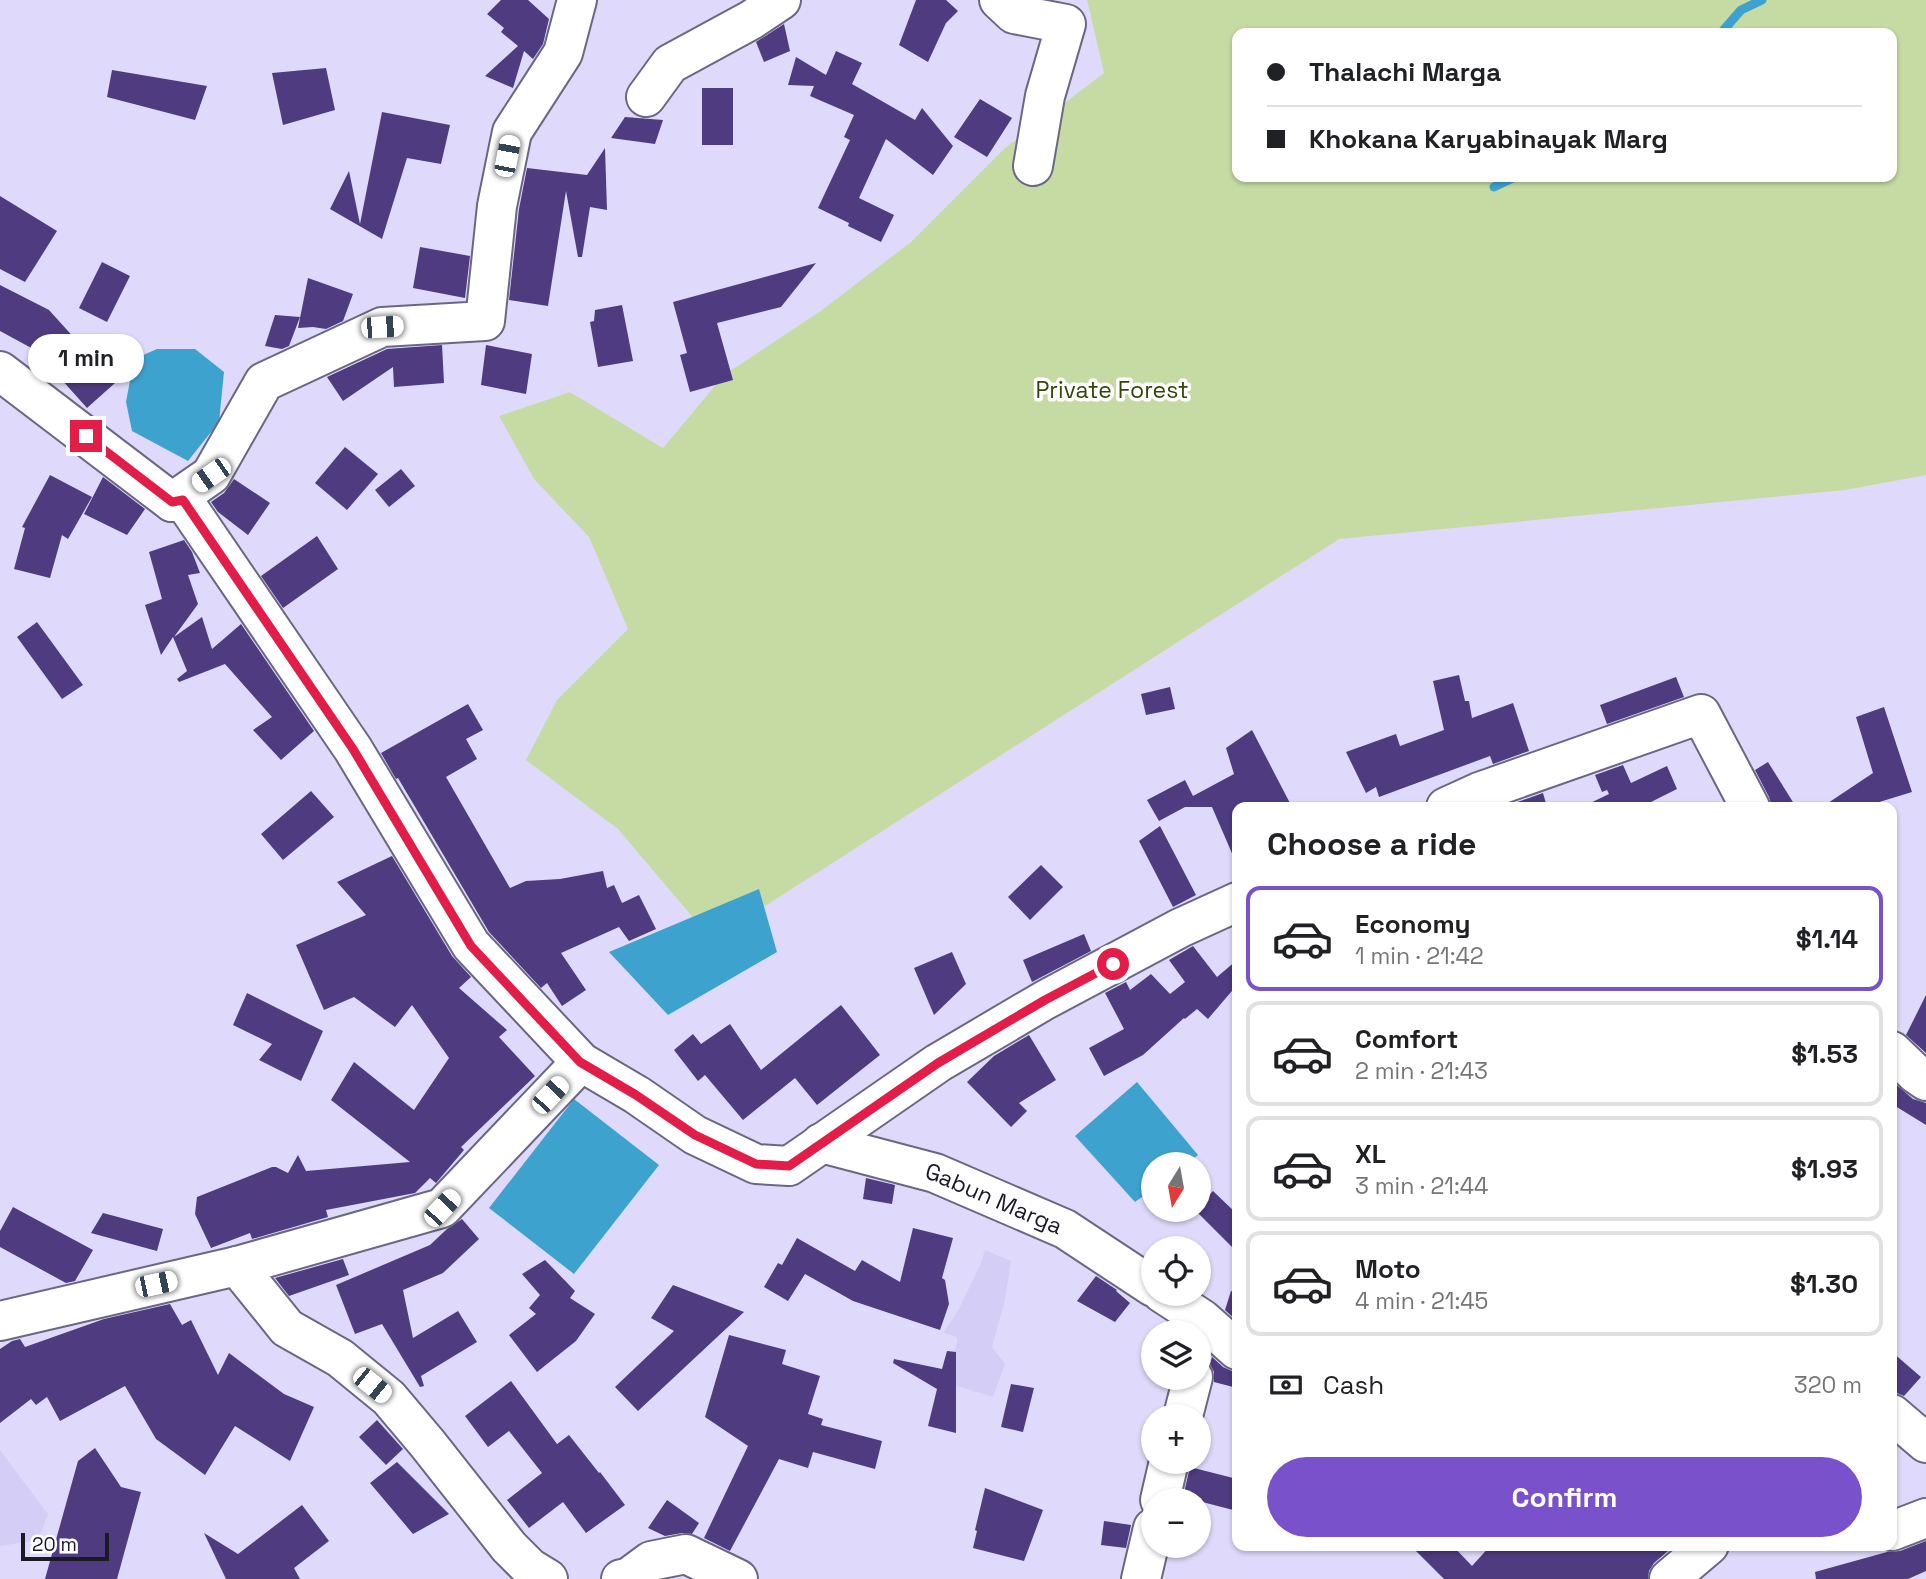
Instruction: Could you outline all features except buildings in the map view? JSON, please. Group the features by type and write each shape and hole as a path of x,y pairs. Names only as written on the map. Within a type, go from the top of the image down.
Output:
{"street":[{"path":"172,502 211,475 264,382 382,327 485,321 497,206 512,132 562,54 577,0"},
{"path":"646,97 670,64 751,20 781,0"},
{"path":"999,0 1014,14 1066,24 1045,96 1033,166"},
{"path":"0,371 172,502 183,500 353,749 471,946 580,1062 636,1095 695,1135 756,1164 789,1166 938,1063 1045,1000 1180,928 1232,904"},
{"path":"1457,802 1701,714 1747,802"},
{"path":"1897,1056 1926,1081"},
{"path":"0,1321 237,1266 442,1208 580,1062"},
{"name":"Gabun Marga","path":"821,1143 934,1173 1065,1229 1141,1279"},
{"path":"237,1266 287,1328 340,1358 389,1398 509,1547 530,1568 548,1579"},
{"path":"1175,1306 1190,1320"},
{"path":"1211,1336 1232,1347"},
{"path":"1897,1418 1926,1443"},
{"path":"1897,1529 1926,1518"},
{"path":"1670,1579 1702,1551"},
{"path":"621,1579 628,1578 651,1561 686,1554 738,1579"},
{"path":"1142,1579 1147,1558"}],"shaded area":[{"path":"985,1250 1011,1261 1005,1300 992,1347 1005,1364 993,1397 944,1382 957,1337 943,1333 959,1309"},
{"path":"0,1450 48,1514 38,1540 0,1546"}],"green space":[{"name":"Private Forest","path":"1087,0 1926,0 1926,475 1845,490 1339,539 712,940 618,829 526,760 557,700 628,629 589,537 534,479 499,416 570,392 663,448 724,375 822,310 911,242 1005,148 1104,73"}],"water":[{"path":"157,349 195,349 224,372 219,422 188,461 132,431 126,402 134,359"},
{"path":"759,889 777,952 668,1015 609,952"},
{"path":"1137,1082 1195,1152 1141,1152 1141,1198 1135,1202 1075,1136"},
{"path":"574,1099 659,1165 574,1274 489,1208"}],"waterway":[{"path":"1725,28 1741,10 1762,0"},
{"path":"1494,187 1504,182"}],"route":[{"path":"86,436 172,502 183,500 353,749 471,946 580,1062 636,1095 695,1135 756,1164 789,1166 938,1063 1045,1000 1113,964"}]}
